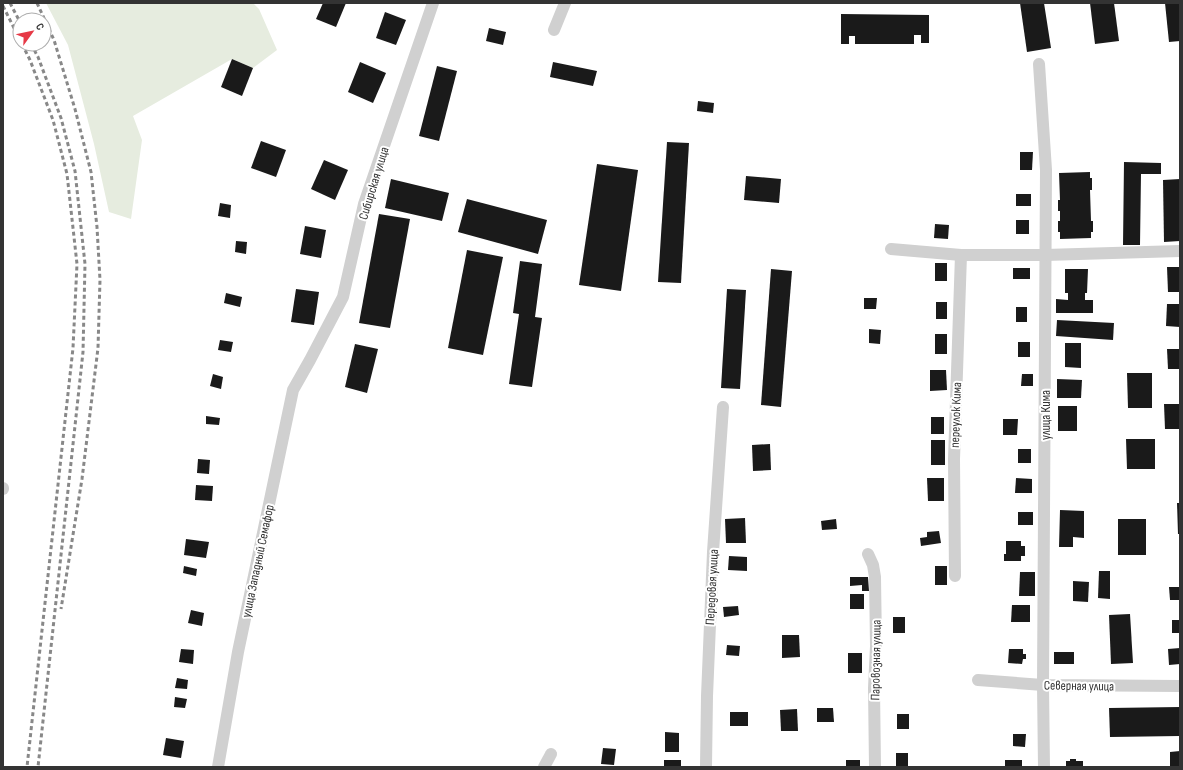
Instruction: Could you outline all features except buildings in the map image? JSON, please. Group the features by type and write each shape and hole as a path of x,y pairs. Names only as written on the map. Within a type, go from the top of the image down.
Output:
{"street":[{"name":"Сибирская улица","path":"310,360 343,297 364,204 433,3"},
{"path":"554,30 566,3"},
{"name":"улица Кима","path":"1039,64 1046,170 1043,685 1044,767"},
{"path":"891,249 961,255 1180,251"},
{"name":"переулок Кима","path":"955,576 954,459 961,255"},
{"name":"улица Западный Семафор","path":"218,767 238,652 293,390 310,360"},
{"name":"Передовая улица","path":"706,767 712,552 723,407"},
{"name":"Паровозная улица","path":"868,554 874,565 875,577 875,767"},
{"name":"Северная улица","path":"978,680 1043,685 1180,686"},
{"path":"544,767 551,754"}],"shaded area":[{"path":"46,3 253,3 259,9 277,50 253,68 232,59 133,116 142,140 131,219 109,212 94,144 68,45"}],"railway":[{"path":"10,3 15,12"},
{"path":"37,3 54,40 75,109 91,172 97,227 100,280 98,348 82,479 61,609"},
{"path":"3,6 12,24"},
{"path":"26,52 53,120 67,174 77,264 73,348 27,767"},
{"path":"35,52 61,118 75,171 85,264 83,352 38,767"}]}
